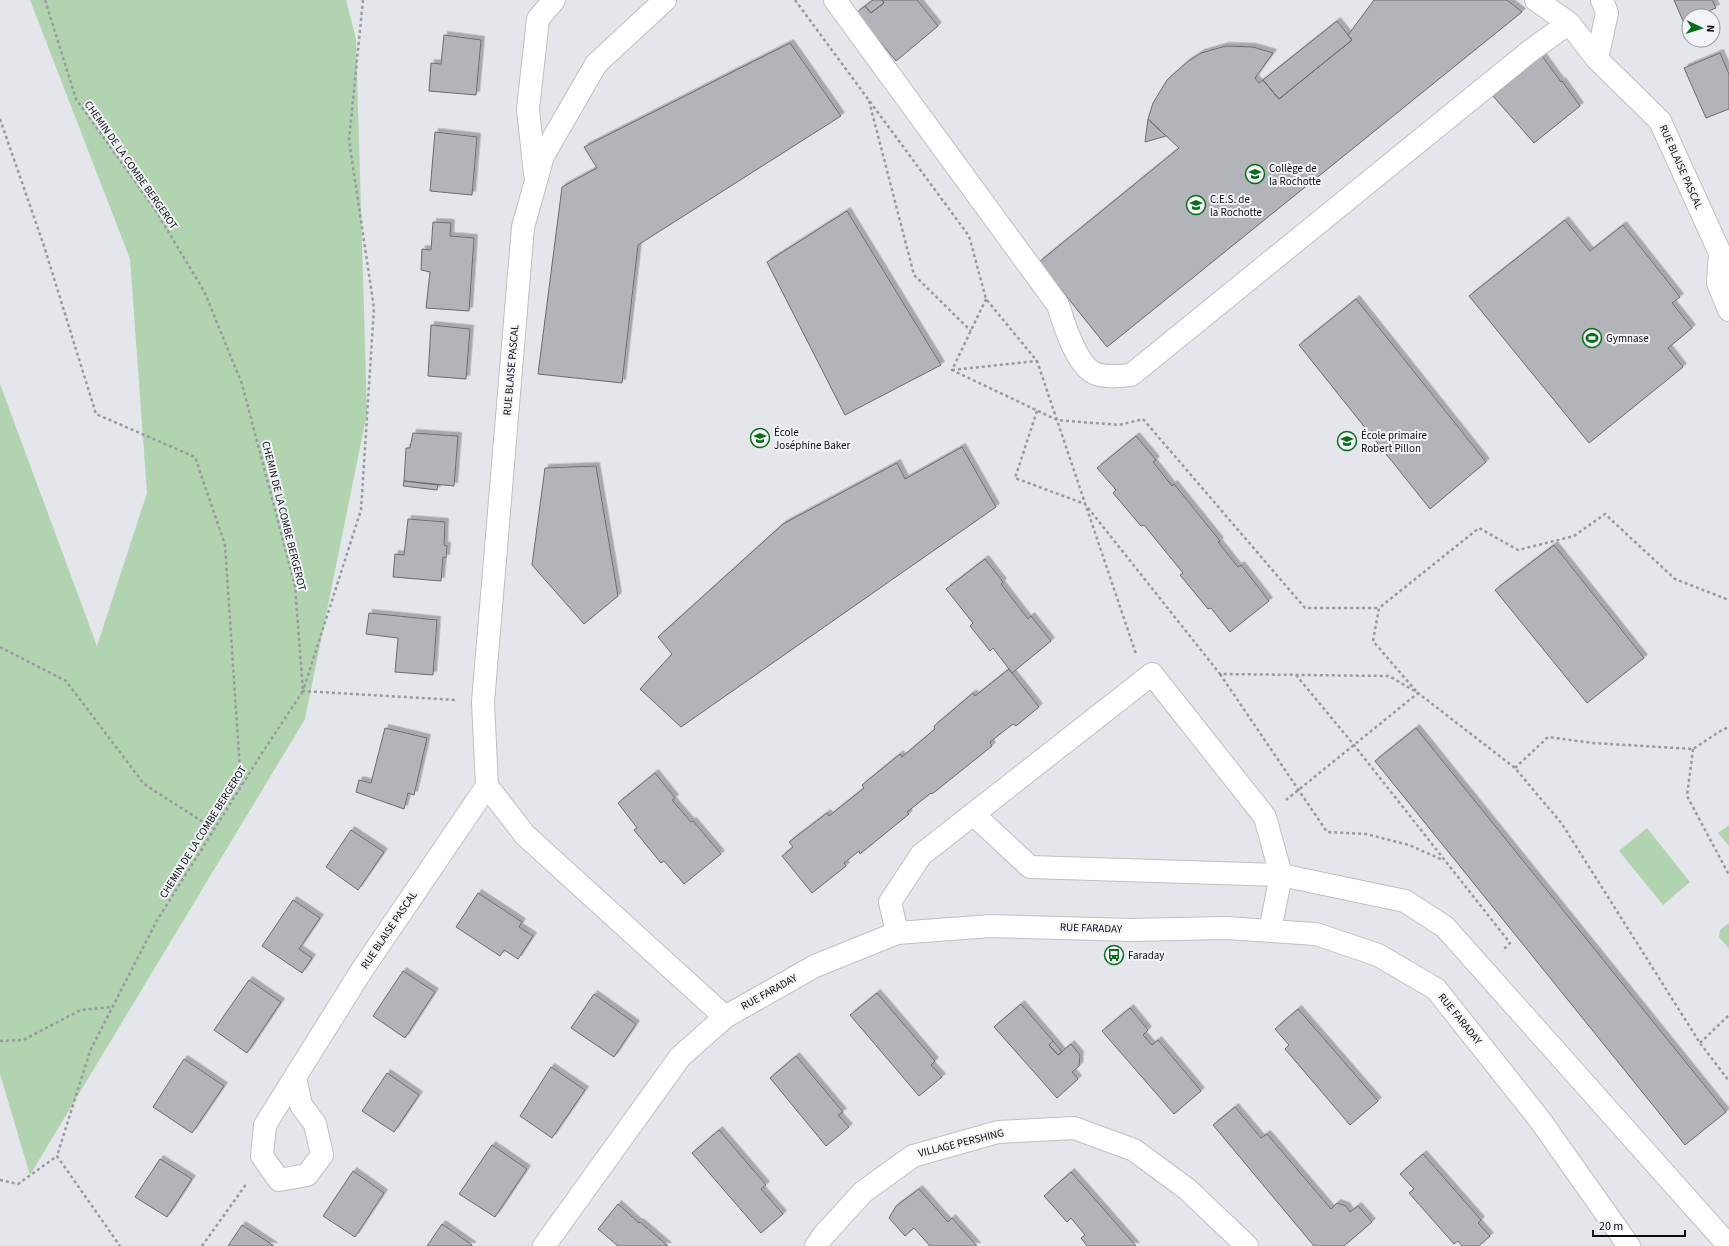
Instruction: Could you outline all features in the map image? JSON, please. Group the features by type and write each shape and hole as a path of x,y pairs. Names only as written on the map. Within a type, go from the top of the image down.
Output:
{"street":[{"path":"536,180 528,109 538,18 554,0"},
{"name":"RUE BLAISE PASCAL","path":"262,1156 265,1125 362,970 487,786 482,702 523,228 543,156 596,64 665,0"},
{"path":"835,0 1058,306 1066,332 1083,364 1094,373 1111,376 1131,375 1530,51 1569,23"},
{"name":"RUE BLAISE PASCAL","path":"1536,0 1569,23 1597,59 1660,121 1720,253 1718,283 1729,310"},
{"path":"1597,59 1607,13 1602,0"},
{"path":"897,933 890,902 921,855 1152,674 1265,817 1281,876 1270,931"},
{"path":"487,786 524,835 725,1017"},
{"path":"973,814 1030,867 1281,876 1405,901 1445,927 1729,1246"},
{"name":"RUE FARADAY","path":"544,1246 680,1057 725,1017 815,966 897,933 991,926 1130,930 1226,928 1316,934 1378,955 1436,989 1540,1120 1629,1246"},
{"path":"262,1156 279,1180 307,1175 322,1155 315,1124 301,1105 295,1077"},
{"name":"VILLAGE PERSHING","path":"816,1246 823,1236 863,1192 912,1156 998,1132 1074,1128 1134,1150 1187,1188 1247,1246"}],"path":[{"name":"CHEMIN DE LA COMBE BERGEROT","path":"45,0 76,99 154,208 204,291 242,384 295,586 303,691 241,786 156,922 90,1051 57,1156"},
{"path":"363,0 349,140 374,308 361,510 303,691 482,702"},
{"path":"795,0 969,236 986,299 1037,361 1144,680"},
{"path":"868,99 914,275 971,331"},
{"path":"0,119 44,246 96,414 195,457 225,545 241,786"},
{"path":"952,370 986,299"},
{"path":"952,370 1037,361"},
{"path":"952,370 1057,420 1119,425 1142,419 1305,608 1379,608 1479,528 1518,550 1574,536 1605,514 1675,579 1729,600"},
{"path":"1038,411 1015,478 1085,504 1220,674 1327,832 1366,834 1409,844 1445,861"},
{"path":"1379,608 1373,641 1418,693"},
{"path":"0,647 66,680 144,784 214,829"},
{"path":"1220,674 1389,676 1418,693 1515,768 1562,824 1700,1043 1729,1081"},
{"path":"1296,675 1354,745 1510,943 1483,970"},
{"path":"1265,817 1418,693"},
{"path":"1515,768 1548,737 1593,743 1693,749 1729,727"},
{"path":"1693,749 1687,796 1729,875"},
{"path":"0,1040 23,1040 81,1010 113,1007"},
{"path":"1700,1043 1729,1015"},
{"path":"0,1180 18,1184 57,1156 120,1246"},
{"path":"202,1246 246,1186 262,1156"}],"green space":[{"path":"30,0 346,0 356,39 367,413 305,719 30,1175 0,1074 0,384 97,646 147,493 130,259"},
{"path":"1729,825 1729,846 1718,833"},
{"path":"1647,828 1690,882 1663,905 1619,851"},
{"path":"1729,923 1729,949 1719,937 1720,930"}],"building":[{"path":"873,0 882,0 884,3 871,13 865,6"},
{"path":"882,0 917,0 938,26 896,61 856,13 865,6 871,13 884,3"},
{"name":"C.E.S. de la Rochotte","path":"1374,0 1507,0 1522,12 1107,347 1039,262 1179,148 1148,119 1153,103 1167,80 1187,62 1201,53 1226,46 1253,47 1273,53 1255,78 1259,83 1263,80 1279,99 1352,40 1348,35"},
{"path":"1674,0 1712,0 1716,8 1681,8 1681,16"},
{"path":"1337,21 1352,40 1279,99 1263,80"},
{"path":"444,35 481,40 476,95 429,91 431,63 441,64"},
{"path":"790,43 841,116 638,245 622,383 538,374 562,187 597,168 584,147"},
{"path":"1720,53 1729,74 1729,109 1706,118 1684,68"},
{"path":"1542,56 1580,106 1534,143 1493,96"},
{"path":"1148,119 1166,136 1145,142"},
{"path":"435,132 477,137 472,195 430,191"},
{"path":"847,211 941,365 845,415 767,262"},
{"name":"Gymnase","path":"1565,220 1590,251 1623,225 1680,297 1672,303 1692,328 1668,348 1683,367 1589,443 1469,296"},
{"path":"433,222 451,223 450,236 474,238 469,311 426,308 430,272 421,270 422,249 431,250"},
{"path":"1356,299 1486,462 1430,509 1299,345"},
{"path":"431,325 470,329 466,379 428,376"},
{"path":"413,433 458,436 454,486 404,481 406,448 410,448"},
{"path":"1136,436 1156,460 1153,462 1172,486 1174,484 1220,541 1218,542 1238,567 1241,565 1269,601 1230,632 1211,608 1208,609 1180,575 1183,573 1144,525 1141,526 1113,493 1116,490 1097,468"},
{"path":"962,447 996,507 681,727 640,689 672,654 658,637 783,524 897,463 905,479"},
{"path":"596,466 618,596 584,624 532,565 545,468"},
{"path":"404,481 438,485 437,490 403,486"},
{"path":"408,519 445,522 444,545 447,546 446,558 443,557 441,581 393,577 395,554 404,555"},
{"path":"1554,545 1644,658 1587,703 1495,590"},
{"path":"985,559 1003,582 1001,584 1028,619 1031,616 1051,641 1012,673 993,648 990,651 970,626 973,623 946,589"},
{"path":"369,613 437,620 433,675 395,672 398,638 366,634"},
{"path":"1009,669 1039,707 1016,726 1013,724 990,742 992,746 907,812 909,814 860,854 859,851 844,863 846,866 812,893 782,856 793,847 789,842 827,813 829,816 864,788 862,785 900,754 902,757 935,729 934,726 973,693 975,696"},
{"path":"385,728 427,738 414,795 408,793 404,809 356,792 359,780 371,783"},
{"path":"1416,728 1726,1112 1685,1145 1375,761"},
{"path":"655,773 675,798 672,800 691,822 693,821 721,854 684,884 664,861 661,863 634,830 637,828 618,803"},
{"path":"351,830 384,852 358,890 326,867"},
{"path":"478,893 522,922 519,927 533,936 518,959 504,950 500,956 456,927"},
{"path":"293,900 320,918 299,949 312,958 302,973 262,946"},
{"path":"403,971 435,992 405,1038 373,1016"},
{"path":"249,980 281,1002 247,1053 214,1030"},
{"path":"877,993 935,1061 931,1065 942,1077 919,1096 850,1015"},
{"path":"594,994 636,1024 614,1057 571,1028"},
{"path":"1021,1004 1053,1041 1049,1045 1058,1055 1071,1044 1080,1055 1079,1066 1072,1072 1078,1079 1057,1098 994,1027"},
{"path":"1130,1008 1148,1030 1143,1035 1152,1045 1158,1040 1201,1091 1174,1114 1102,1031"},
{"path":"1298,1009 1378,1101 1350,1125 1285,1049 1289,1045 1275,1029"},
{"path":"1053,1041 1062,1052 1058,1055 1049,1045"},
{"path":"796,1056 843,1112 838,1115 849,1127 826,1146 770,1078"},
{"path":"184,1059 224,1086 192,1133 153,1107"},
{"path":"551,1067 585,1090 552,1138 520,1116"},
{"path":"387,1073 419,1095 394,1132 362,1111"},
{"path":"1235,1107 1261,1138 1267,1134 1331,1209 1337,1203 1346,1206 1350,1212 1358,1206 1372,1222 1344,1246 1314,1246 1213,1125"},
{"path":"719,1130 766,1185 761,1189 783,1214 761,1233 692,1153"},
{"path":"492,1145 527,1169 495,1217 459,1194"},
{"path":"1423,1154 1481,1220 1478,1223 1490,1236 1479,1246 1462,1246 1458,1241 1454,1244 1409,1193 1414,1189 1400,1174"},
{"path":"160,1159 192,1179 167,1217 135,1197"},
{"path":"353,1171 384,1193 355,1237 323,1216"},
{"path":"1071,1172 1136,1246 1087,1246 1081,1238 1085,1235 1071,1218 1067,1222 1044,1196"},
{"path":"919,1189 948,1222 952,1218 977,1246 930,1246 914,1228 905,1236 889,1218 896,1206"},
{"path":"618,1204 668,1246 618,1246 598,1229"},
{"path":"442,1224 472,1245 472,1246 427,1246"},
{"path":"242,1225 274,1246 228,1246"}],"place":[{"name":"Collège de la Rochotte","path":"1255,174"},
{"name":"C.E.S. de la Rochotte","path":"1196,205"},
{"name":"Gymnase","path":"1592,338"},
{"name":"École Joséphine Baker","path":"760,438"},
{"name":"École primaire Robert Pillon","path":"1347,441"},
{"name":"Faraday","path":"1114,955"}]}
